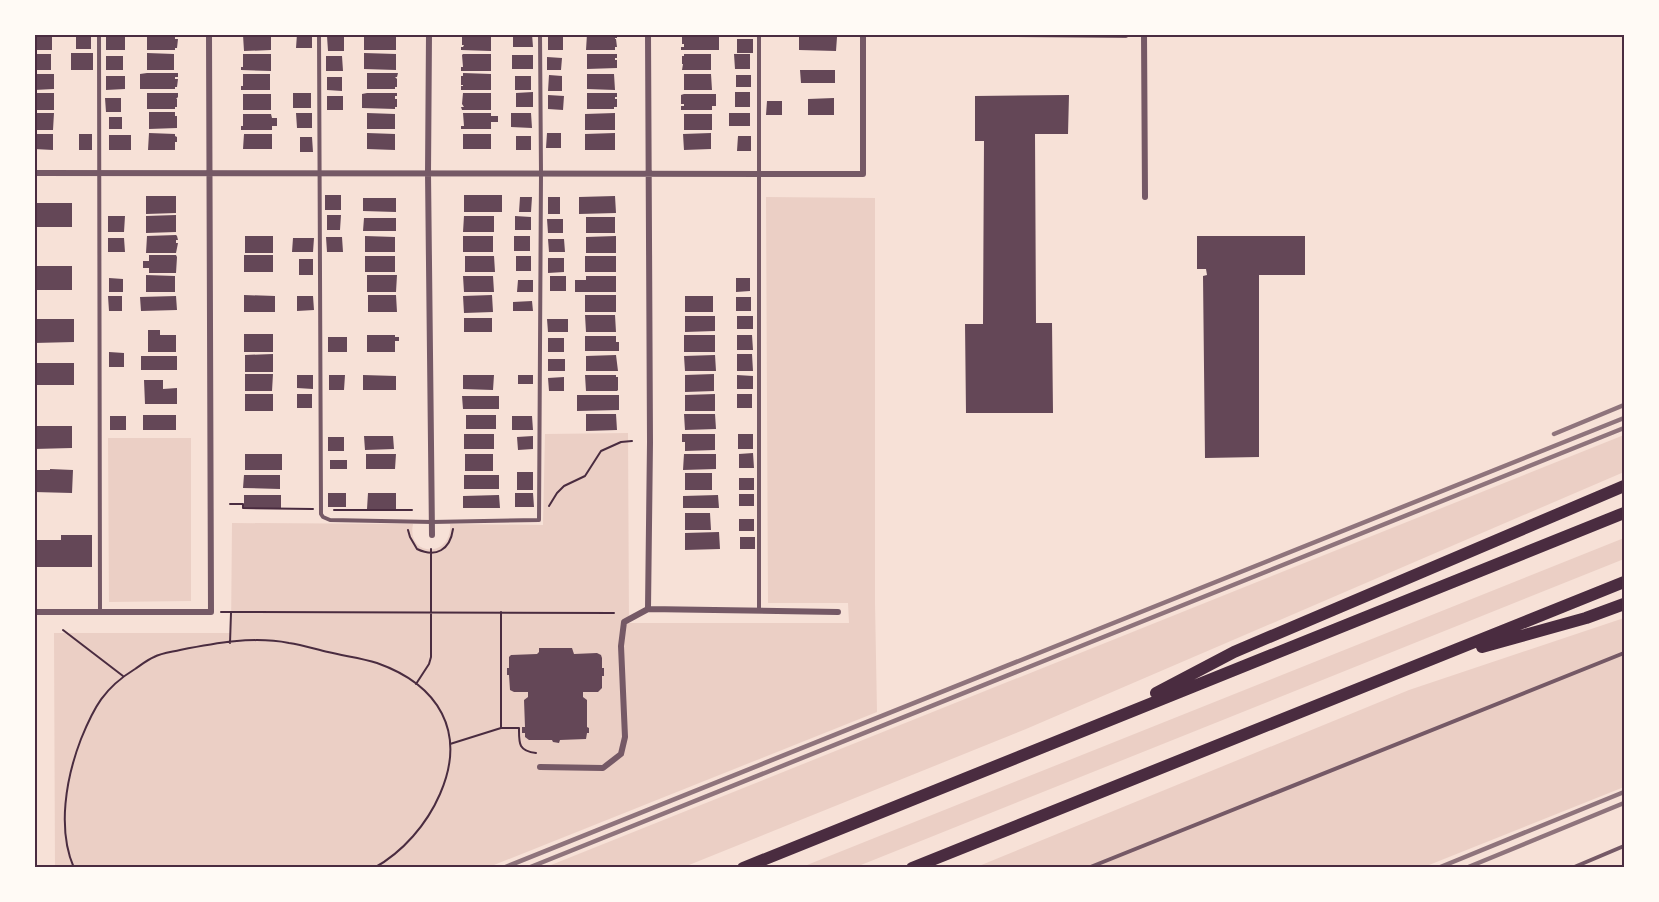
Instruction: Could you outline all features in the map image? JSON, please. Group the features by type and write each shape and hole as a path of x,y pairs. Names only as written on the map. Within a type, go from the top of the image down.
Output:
{"highway":[{"path":"1096,724 1234,652 1624,486"},
{"path":"743,867 1624,513"},
{"path":"912,867 1624,582"},
{"path":"1426,662 1586,618 1624,604"}],"street":[{"path":"34,612 212,612 209,34"},
{"path":"429,34 428,173 432,535"},
{"path":"648,34 650,442 648,609"},
{"path":"34,173 863,174 863,34"},
{"path":"1144,34 1144,197"},
{"path":"540,767 603,768 621,754 625,737 621,646 624,622 648,609 838,612"}],"lane":[{"path":"99,34 100,612"},
{"path":"319,34 321,514 330,520 432,522 539,520 540,34"},
{"path":"759,34 759,611"},
{"path":"921,34 1090,37 1126,36 1126,34"},
{"path":"1088,867 1624,653"},
{"path":"1572,867 1624,846"}],"path":[{"path":"230,504 243,504 243,508 316,509"},
{"path":"328,510 412,510"},
{"path":"416,684 431,657 431,549"},
{"path":"222,612 614,613"},
{"path":"230,643 231,612"},
{"path":"501,612 501,728"},
{"path":"63,630 123,676"},
{"path":"74,867 68,853 65,830 68,785 73,762 88,723 107,691 123,676 154,657 198,646 256,640 288,643 376,663 416,684 440,707 447,724 450,744 445,782 415,834 389,859 375,867"},
{"path":"450,744 501,728 519,728 520,746 524,750 536,753"}],"shaded area":[{"path":"766,197 875,198 877,712 489,867 55,867 54,633 231,633 232,523 413,524 416,543 430,550 445,543 449,535 450,524 543,525 545,434 628,433 629,623 849,623 848,603 768,603"},
{"path":"1624,435 1624,472 1026,729 684,867 546,867"},
{"path":"108,438 191,438 191,601 109,602"},
{"path":"1624,538 1624,559 856,867 802,867"},
{"path":"1624,618 1624,787 1424,867 974,868 1409,690"}],"building":[{"path":"34,34 52,34 52,50 34,50"},
{"path":"147,34 177,34 175,39 178,39 177,48 175,50 147,50"},
{"path":"297,34 312,34 312,48 296,48"},
{"path":"364,34 396,34 396,50 364,50"},
{"path":"462,34 491,34 491,51 461,50 464,45 462,45"},
{"path":"513,34 532,34 533,47 513,47"},
{"path":"587,34 617,34 615,39 617,47 615,50 586,50"},
{"path":"684,34 719,34 719,50 681,50 681,47 684,47 682,37"},
{"path":"76,35 91,35 91,49 76,49"},
{"path":"243,35 271,35 271,50 244,51"},
{"path":"327,36 344,36 344,51 328,51"},
{"path":"106,37 125,37 125,50 106,50"},
{"path":"548,37 563,37 563,50 548,50"},
{"path":"799,37 837,37 836,51 799,50"},
{"path":"737,39 753,39 753,53 737,53"},
{"path":"71,53 93,53 93,70 71,70"},
{"path":"147,53 174,54 174,70 147,70"},
{"path":"364,53 396,54 396,70 364,69"},
{"path":"34,54 51,54 51,70 34,70"},
{"path":"243,54 271,54 271,71 241,70"},
{"path":"463,54 491,54 491,71 461,71"},
{"path":"587,54 617,54 615,60 617,60 617,68 587,69"},
{"path":"684,54 711,54 711,70 682,70"},
{"path":"734,54 750,54 750,69 735,69"},
{"path":"512,55 533,55 533,69 512,69"},
{"path":"106,56 123,56 123,70 106,70"},
{"path":"326,56 342,56 343,71 326,71"},
{"path":"547,57 562,58 561,70 547,70"},
{"path":"800,70 835,70 835,83 801,83"},
{"path":"178,73 178,77 175,77 178,79 177,87 175,89 140,89 140,74"},
{"path":"367,73 398,73 395,77 397,87 395,89 367,89"},
{"path":"463,73 491,74 491,90 461,90"},
{"path":"34,74 54,74 54,89 34,90"},
{"path":"243,74 270,74 270,90 241,90"},
{"path":"587,74 614,74 615,90 587,89"},
{"path":"684,74 711,74 712,90 684,90"},
{"path":"549,75 562,76 562,91 548,91"},
{"path":"736,75 751,75 751,87 736,87"},
{"path":"106,76 125,76 125,89 106,90"},
{"path":"515,76 531,76 531,90 515,90"},
{"path":"327,77 342,77 342,91 327,90"},
{"path":"533,92 533,107 516,107 516,93"},
{"path":"735,92 750,92 750,107 735,107"},
{"path":"34,93 54,93 54,110 34,110"},
{"path":"147,93 178,93 177,107 175,109 147,109"},
{"path":"293,93 311,93 311,108 293,108"},
{"path":"397,93 395,99 397,99 397,107 395,109 362,108 362,94"},
{"path":"463,93 491,93 491,110 462,110 461,107 464,107"},
{"path":"587,93 617,93 615,99 617,99 617,107 587,109"},
{"path":"243,94 271,94 271,110 243,110"},
{"path":"716,94 716,106 712,106 712,110 681,110 684,104 681,104 681,95"},
{"path":"548,95 564,96 563,110 548,109"},
{"path":"1069,95 1068,134 1035,134 1036,323 1052,323 1053,413 966,413 965,324 983,324 984,141 975,141 975,96"},
{"path":"327,96 343,96 343,110 327,110"},
{"path":"105,98 121,98 121,112 106,112"},
{"path":"834,98 834,115 808,115 808,99"},
{"path":"767,101 782,101 782,115 766,115"},
{"path":"149,112 175,112 177,128 149,129"},
{"path":"34,113 54,113 53,130 34,130"},
{"path":"296,113 312,113 312,128 297,128"},
{"path":"367,113 395,114 395,129 367,129"},
{"path":"463,113 491,113 491,116 498,116 498,122 491,122 491,129 461,129 461,126 464,126"},
{"path":"511,113 531,113 532,128 511,127"},
{"path":"615,113 615,130 585,130 585,114"},
{"path":"729,113 750,113 750,126 729,126"},
{"path":"243,114 271,114 272,118 277,118 277,126 272,126 272,130 241,130"},
{"path":"684,114 712,114 712,130 684,130"},
{"path":"109,117 122,117 122,129 109,129"},
{"path":"149,133 175,134 177,142 175,142 175,150 148,150"},
{"path":"367,133 395,134 395,150 367,149"},
{"path":"547,133 561,133 561,148 546,148"},
{"path":"615,133 615,150 585,150 585,134"},
{"path":"711,133 711,149 684,150 683,134"},
{"path":"34,134 53,134 53,150 34,149"},
{"path":"79,134 92,134 92,150 79,150"},
{"path":"244,134 272,134 272,149 243,149"},
{"path":"463,134 491,134 491,149 463,149"},
{"path":"109,135 131,135 131,150 109,150"},
{"path":"516,136 531,136 531,150 516,150"},
{"path":"738,136 751,136 751,151 737,151"},
{"path":"300,137 312,137 313,152 300,152"},
{"path":"325,195 341,195 341,210 325,210"},
{"path":"464,195 502,195 502,212 464,212"},
{"path":"146,196 176,196 176,213 146,214"},
{"path":"615,196 616,213 579,214 579,197"},
{"path":"520,197 532,197 531,212 519,212"},
{"path":"548,197 560,197 560,214 548,214"},
{"path":"363,198 396,198 396,212 363,211"},
{"path":"34,203 72,203 72,227 34,227"},
{"path":"176,215 176,232 146,233 146,216"},
{"path":"327,215 341,215 340,230 327,230"},
{"path":"108,216 125,216 124,232 108,232"},
{"path":"464,216 494,216 494,232 463,232"},
{"path":"515,216 531,217 531,230 515,230"},
{"path":"586,217 615,217 615,233 586,233"},
{"path":"364,218 396,218 396,231 363,231"},
{"path":"547,219 563,219 563,233 548,233"},
{"path":"176,235 178,240 176,243 178,243 176,253 146,253 147,236"},
{"path":"245,236 273,236 273,253 245,253"},
{"path":"365,236 395,237 395,252 365,252"},
{"path":"463,236 493,236 493,252 463,252"},
{"path":"514,236 530,236 530,251 514,251"},
{"path":"616,236 616,253 586,253 586,237"},
{"path":"1197,236 1305,236 1305,275 1259,275 1259,457 1205,458 1203,276 1207,275 1206,269 1197,269"},
{"path":"326,237 342,237 343,252 327,252"},
{"path":"108,238 124,238 125,252 108,252"},
{"path":"293,238 314,238 313,252 292,252"},
{"path":"548,239 564,239 565,252 549,252"},
{"path":"149,255 176,255 176,273 149,273 149,268 143,268 143,261 149,261"},
{"path":"244,255 273,255 273,272 244,272"},
{"path":"365,256 395,256 395,272 365,272"},
{"path":"465,256 494,256 495,272 465,272"},
{"path":"516,256 531,256 531,271 516,271"},
{"path":"585,256 616,256 616,272 585,272"},
{"path":"548,258 564,258 564,272 548,273"},
{"path":"299,259 313,259 313,275 299,275"},
{"path":"34,266 72,266 72,290 34,290"},
{"path":"146,275 175,276 175,292 146,292"},
{"path":"367,275 397,275 396,292 367,292"},
{"path":"463,276 493,276 494,292 464,292"},
{"path":"550,276 566,276 566,291 550,291"},
{"path":"586,276 616,276 616,292 575,292 575,280 586,280"},
{"path":"109,278 123,279 123,292 109,292"},
{"path":"736,278 750,278 750,291 736,292"},
{"path":"518,280 533,280 533,292 517,292"},
{"path":"244,295 275,296 275,312 244,312"},
{"path":"368,295 396,295 397,312 368,312"},
{"path":"492,295 493,312 464,313 463,296"},
{"path":"585,295 616,295 616,312 585,312"},
{"path":"108,296 122,296 122,311 109,311"},
{"path":"176,296 177,310 141,311 140,297"},
{"path":"297,296 313,296 314,310 297,311"},
{"path":"685,296 713,296 713,312 685,312"},
{"path":"736,297 751,297 751,311 736,311"},
{"path":"532,301 533,311 513,311 513,302"},
{"path":"585,315 615,315 616,332 586,332"},
{"path":"685,316 715,316 715,331 685,332"},
{"path":"737,316 753,316 753,329 737,329"},
{"path":"464,318 492,318 492,332 464,332"},
{"path":"34,319 74,319 74,342 34,343"},
{"path":"547,319 568,319 568,332 548,332"},
{"path":"148,330 160,330 160,335 176,335 176,352 148,352"},
{"path":"244,334 273,334 273,352 244,352"},
{"path":"367,335 399,337 399,341 395,341 395,352 367,352"},
{"path":"684,335 715,335 715,352 684,352"},
{"path":"737,335 752,335 753,350 737,350"},
{"path":"585,336 616,336 619,351 585,351"},
{"path":"328,337 347,337 347,352 328,352"},
{"path":"548,338 564,338 564,352 548,352"},
{"path":"109,352 124,353 124,367 109,367"},
{"path":"273,354 273,372 245,372 245,355"},
{"path":"737,354 752,354 753,371 737,371"},
{"path":"616,355 618,371 586,371 586,356"},
{"path":"715,355 716,371 685,371 684,356"},
{"path":"141,356 177,356 177,370 141,370"},
{"path":"548,359 565,359 565,371 548,371"},
{"path":"34,363 74,363 74,385 34,385"},
{"path":"245,374 273,374 272,391 245,391"},
{"path":"714,374 714,391 685,392 685,375"},
{"path":"297,375 313,375 313,389 297,388"},
{"path":"329,375 345,375 344,390 329,390"},
{"path":"363,375 396,376 396,390 363,390"},
{"path":"463,375 494,375 493,390 463,389"},
{"path":"518,375 533,375 533,384 518,384"},
{"path":"585,375 616,375 618,390 586,391"},
{"path":"737,375 753,376 753,389 737,389"},
{"path":"564,377 564,391 549,391 548,378"},
{"path":"144,380 163,380 163,389 177,388 177,404 145,404"},
{"path":"245,394 273,394 273,411 245,411"},
{"path":"297,394 312,394 312,408 297,408"},
{"path":"715,394 715,411 685,411 685,395"},
{"path":"737,394 752,394 752,408 737,408"},
{"path":"577,395 619,395 619,410 577,411"},
{"path":"462,396 499,396 499,409 463,409"},
{"path":"586,414 616,414 617,430 586,431"},
{"path":"684,414 715,414 716,429 685,430"},
{"path":"143,415 176,415 176,430 143,430"},
{"path":"466,415 496,415 496,429 466,429"},
{"path":"110,416 126,416 126,430 110,430"},
{"path":"512,416 532,416 533,430 512,430"},
{"path":"34,426 72,426 72,448 34,449"},
{"path":"464,434 494,434 494,449 464,449"},
{"path":"682,434 715,434 715,450 685,451"},
{"path":"738,434 753,434 753,449 738,449"},
{"path":"364,436 393,436 394,449 365,450"},
{"path":"533,436 533,449 518,450 517,437"},
{"path":"328,437 344,437 344,451 328,451"},
{"path":"753,453 754,468 739,468 739,454"},
{"path":"245,454 282,454 282,470 245,470"},
{"path":"366,454 396,454 395,469 366,469"},
{"path":"465,454 493,454 493,471 465,471"},
{"path":"684,454 716,454 716,469 683,470"},
{"path":"330,460 347,460 347,469 330,469"},
{"path":"34,470 73,470 72,493 34,492"},
{"path":"517,472 533,472 533,490 517,490"},
{"path":"685,473 712,473 712,490 685,490"},
{"path":"244,475 280,475 280,489 243,488"},
{"path":"464,475 499,475 499,489 464,489"},
{"path":"739,478 754,478 754,490 739,490"},
{"path":"328,493 346,493 346,507 328,507"},
{"path":"368,493 396,493 396,510 367,509"},
{"path":"515,493 533,493 534,507 515,507"},
{"path":"739,494 754,494 754,506 739,506"},
{"path":"244,495 281,495 281,508 244,508"},
{"path":"499,495 500,508 463,508 463,496"},
{"path":"718,495 719,508 683,508 683,496"},
{"path":"685,513 710,513 711,530 685,530"},
{"path":"739,519 754,519 754,531 739,531"},
{"path":"719,532 720,549 685,550 685,533"},
{"path":"61,535 92,535 92,567 34,567 34,540 61,540"},
{"path":"740,537 755,537 755,549 740,549"},
{"path":"539,648 572,648 574,654 597,653 601,655 602,668 604,668 602,688 598,692 583,692 583,697 587,700 587,727 589,728 586,739 560,740 559,743 552,740 529,740 525,737 525,733 522,733 522,727 525,727 524,700 528,697 528,692 510,690 509,675 507,675 509,657 537,654"}],"railway":[{"path":"1554,434 1624,405"},
{"path":"503,868 1624,418"},
{"path":"528,868 1624,428"},
{"path":"1438,868 1624,792"},
{"path":"1466,868 1624,803"}]}
